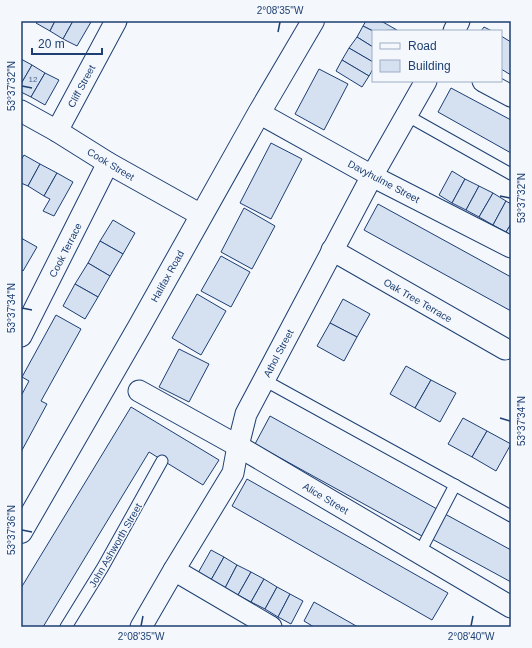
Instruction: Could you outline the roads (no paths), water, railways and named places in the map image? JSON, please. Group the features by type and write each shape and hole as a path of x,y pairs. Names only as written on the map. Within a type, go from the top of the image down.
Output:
{"highway":[{"name":"Halifax Road","path":"21,532 259,113 313,21"}],"street":[{"name":"Cliff Street","path":"57,131 116,21"},
{"path":"454,30 459,21"},
{"name":"Athol Street","path":"141,627 233,473 246,414 332,250 425,82"},
{"path":"486,82 511,96"},
{"name":"Cook Street","path":"21,112 57,131 108,163 201,215"},
{"name":"Davyhulme Street","path":"259,113 372,176 511,247"},
{"name":"Cook Terrace","path":"23,326 108,163"},
{"name":"Oak Tree Terrace","path":"332,250 505,349"},
{"name":"Alice Street","path":"140,391 238,446 511,607"},
{"path":"174,570 271,627"}],"lane":[{"path":"406,115 511,174"},
{"path":"264,380 511,516"},
{"name":"John Ashworth Street","path":"66,627 104,567 162,461"},
{"path":"419,554 455,485"}]}
